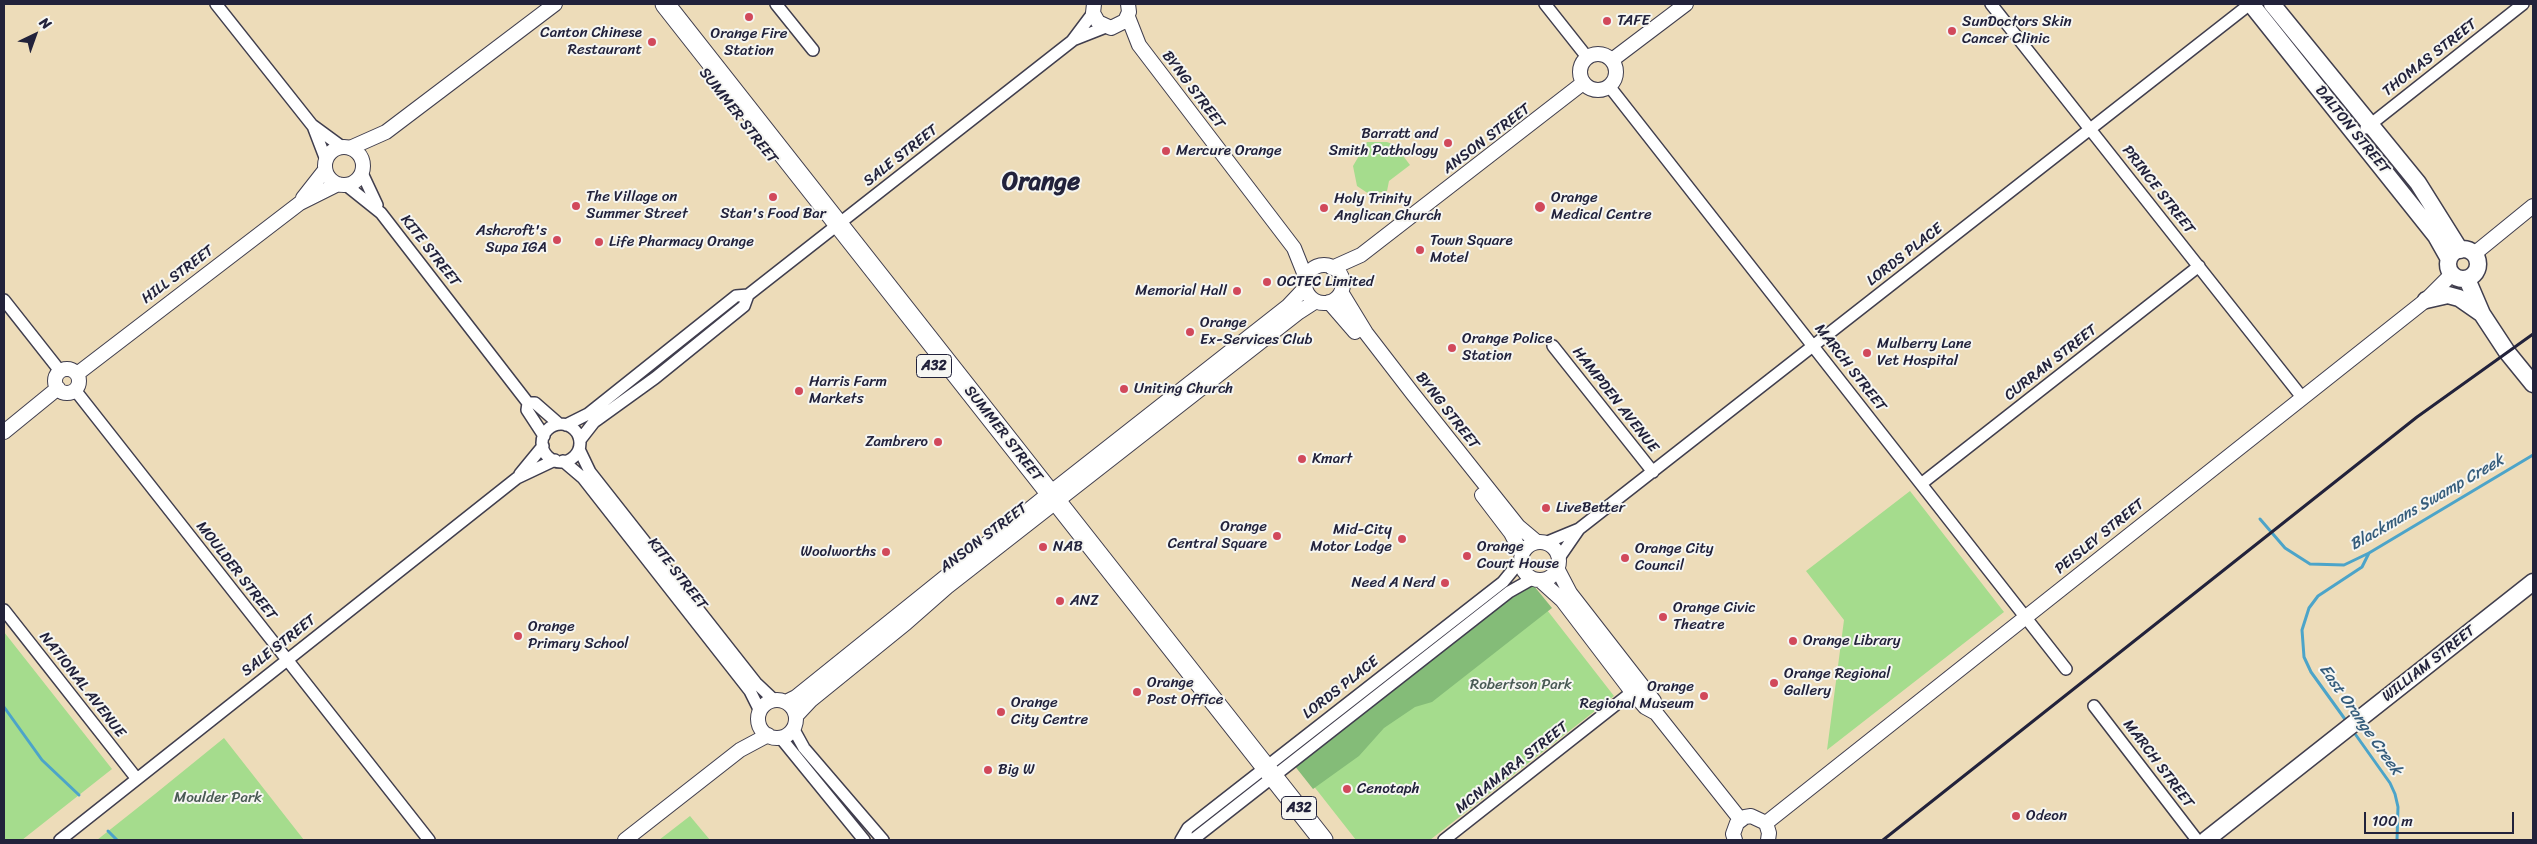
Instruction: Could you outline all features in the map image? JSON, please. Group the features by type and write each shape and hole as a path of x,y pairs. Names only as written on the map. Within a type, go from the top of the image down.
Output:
{"highway":[{"name":"SUMMER STREET","path":"651,4 833,228 1265,775 1323,840"},
{"name":"SUMMER STREET","path":"665,4 833,228"},
{"name":"SUMMER STREET","path":"1265,775 1308,840"}],"main road":[{"name":"DALTON STREET","path":"2250,4 2436,236 2460,263"},
{"name":"DALTON STREET","path":"2272,4 2418,183 2460,263 2482,314 2507,352 2533,384"},
{"path":"2426,300 2448,295 2459,298 2482,314"},
{"name":"WILLIAM STREET","path":"2206,840 2533,582"}],"street":[{"path":"216,4 312,124 360,154 363,169"},
{"path":"326,165 332,151 386,132 555,4"},
{"path":"776,4 813,50"},
{"path":"1545,4 1587,57"},
{"path":"1612,60 1686,4"},
{"name":"PRINCE STREET","path":"1991,4 2301,396"},
{"name":"LORDS PLACE","path":"1541,543 1579,529 2250,4"},
{"name":"THOMAS STREET","path":"2356,136 2523,4"},
{"name":"SALE STREET","path":"579,445 594,422 655,378 744,306 748,295 1072,41 1094,8"},
{"name":"BYNG STREET","path":"1094,8 1098,22 1111,27 1139,45 1294,248 1306,283 1322,302 1343,316 1511,532 1521,557"},
{"path":"1111,27 1121,25 1129,8"},
{"name":"BYNG STREET","path":"1129,8 1139,45"},
{"name":"SALE STREET","path":"1072,41 1111,27"},
{"path":"1603,54 1612,60 1616,71 1609,86 1599,90 1588,87 1583,83 1580,78 1580,66 1587,57 1603,54"},
{"name":"ANSON STREET","path":"795,722 811,700 906,623 947,586 1049,501 1288,306 1306,283 1312,270 1361,255 1583,83"},
{"name":"MARCH STREET","path":"1609,86 2066,669"},
{"path":"312,124 328,176 342,185 356,181 386,132"},
{"name":"HILL STREET","path":"300,203 326,165"},
{"name":"KITE STREET","path":"363,169 381,213 528,403"},
{"name":"HILL STREET","path":"77,374 300,203 342,185"},
{"name":"KITE STREET","path":"342,185 381,213"},
{"name":"PEISLEY STREET","path":"1766,823 2026,618 2301,396 2426,300 2460,263 2533,206"},
{"name":"BYNG STREET","path":"1294,248 1326,267 1341,286 1366,333 1403,381 1518,526 1541,543"},
{"name":"ANSON STREET","path":"780,701 796,697 1049,501 1299,312 1322,302 1341,286 1361,255"},
{"name":"CURRAN STREET","path":"1921,484 2199,266"},
{"name":"SALE STREET","path":"563,424 588,414 736,296 748,295"},
{"path":"4,300 60,371"},
{"name":"HAMPDEN AVENUE","path":"1553,346 1653,472"},
{"path":"71,369 77,374 79,380 75,390 64,392 58,388 56,377 60,371 71,369"},
{"path":"4,432 58,388"},
{"name":"MOULDER STREET","path":"75,390 429,840"},
{"name":"KITE STREET","path":"528,403 534,403 563,424"},
{"name":"KITE STREET","path":"528,403 526,410 543,441"},
{"path":"563,424 576,430 579,445 573,458 559,461 545,452 543,441 550,428 563,424"},
{"name":"SALE STREET","path":"518,478 543,441"},
{"name":"KITE STREET","path":"579,445 596,480 756,683 780,701"},
{"name":"SALE STREET","path":"60,840 518,478 559,461"},
{"name":"KITE STREET","path":"559,461 589,485 750,691 759,717"},
{"name":"LORDS PLACE","path":"1558,564 1579,529"},
{"path":"1656,713 1654,701 1570,593 1558,564 1554,548 1541,543 1531,544 1521,557 1523,571 1562,600 1632,692 1645,707 1656,713 1740,820"},
{"name":"LORDS PLACE","path":"1188,840 1196,838 1265,775 1503,582 1521,557"},
{"path":"1536,580 1550,578 1558,564"},
{"name":"LORDS PLACE","path":"1181,840 1188,828 1265,775 1509,592 1536,580"},
{"name":"NATIONAL AVENUE","path":"4,610 137,779"},
{"path":"1632,692 1649,695"},
{"name":"MCNAMARA STREET","path":"1444,840 1632,692"},
{"path":"740,750 768,702 780,701 794,710 795,722 804,748 883,840"},
{"name":"MARCH STREET","path":"2094,706 2197,840"},
{"path":"759,717 864,840"},
{"path":"625,840 740,750 774,736 795,722"},
{"path":"1735,840 1734,829 1740,820 1751,816 1766,823 1769,832 1768,840"}],"green space":[{"path":"1367,142 1387,142 1395,145 1410,165 1389,181 1387,191 1369,194 1357,186 1353,166"},
{"path":"1910,491 2004,612 1827,750 1844,620 1806,571"},
{"path":"1524,586 1534,586 1552,608 1432,702 1415,707 1384,728 1359,756 1313,789 1294,765"},
{"name":"Robertson Park","path":"1533,592 1614,696 1430,840 1356,840 1305,775"},
{"path":"4,632 112,769 22,840 4,840"},
{"name":"Moulder Park","path":"224,738 304,840 97,840 155,794"},
{"path":"690,816 710,840 659,840"}],"waterway":[{"name":"Blackmans Swamp Creek","path":"2260,519 2285,548 2310,564 2344,565 2369,553 2533,455"},
{"name":"East Orange Creek","path":"2347,722 2311,672 2304,657 2302,630 2309,608 2318,596 2362,567 2369,553"},
{"name":"Blackmans Swamp Creek","path":"4,707 42,760 79,795"},
{"name":"East Orange Creek","path":"2353,731 2390,783 2395,794 2398,807 2397,840"},
{"name":"Blackmans Swamp Creek","path":"108,831 117,840"}],"railway":[{"path":"1883,840 2417,417 2533,334"}],"place":[{"name":"Orange Fire Station","path":"749,17"},
{"name":"TAFE","path":"1607,21"},
{"name":"SunDoctors Skin Cancer Clinic","path":"1952,31"},
{"name":"Canton Chinese Restaurant","path":"652,42"},
{"name":"Barratt and Smith Pathology","path":"1448,143"},
{"name":"Mercure Orange","path":"1166,151"},
{"name":"Stan's Food Bar","path":"773,197"},
{"name":"The Village on Summer Street","path":"576,206"},
{"name":"Orange Medical Centre","path":"1540,207"},
{"name":"Holy Trinity Anglican Church","path":"1324,208"},
{"name":"Ashcroft's Supa IGA","path":"557,240"},
{"name":"Life Pharmacy Orange","path":"599,242"},
{"name":"Town Square Motel","path":"1420,250"},
{"name":"OCTEC Limited","path":"1267,282"},
{"name":"Memorial Hall","path":"1237,291"},
{"name":"Orange Ex-Services Club","path":"1190,332"},
{"name":"Orange Police Station","path":"1452,348"},
{"name":"Mulberry Lane Vet Hospital","path":"1867,353"},
{"name":"Uniting Church","path":"1124,389"},
{"name":"Harris Farm Markets","path":"799,391"},
{"name":"Zambrero","path":"938,442"},
{"name":"Kmart","path":"1302,459"},
{"name":"LiveBetter","path":"1546,508"},
{"name":"Orange Central Square","path":"1277,536"},
{"name":"Mid-City Motor Lodge","path":"1402,539"},
{"name":"NAB","path":"1043,547"},
{"name":"Woolworths","path":"886,552"},
{"name":"Orange Court House","path":"1467,556"},
{"name":"Orange City Council","path":"1625,558"},
{"name":"Need A Nerd","path":"1445,583"},
{"name":"ANZ","path":"1060,601"},
{"name":"Orange Civic Theatre","path":"1663,617"},
{"name":"Orange Primary School","path":"518,636"},
{"name":"Orange Library","path":"1793,641"},
{"name":"Orange Regional Gallery","path":"1774,683"},
{"name":"Orange Post Office","path":"1137,692"},
{"name":"Orange Regional Museum","path":"1704,696"},
{"name":"Orange City Centre","path":"1001,712"},
{"name":"Big W","path":"988,770"},
{"name":"Cenotaph","path":"1347,789"},
{"name":"Odeon","path":"2016,816"}],"district":[{"name":"Orange","path":"1041,183"}]}
